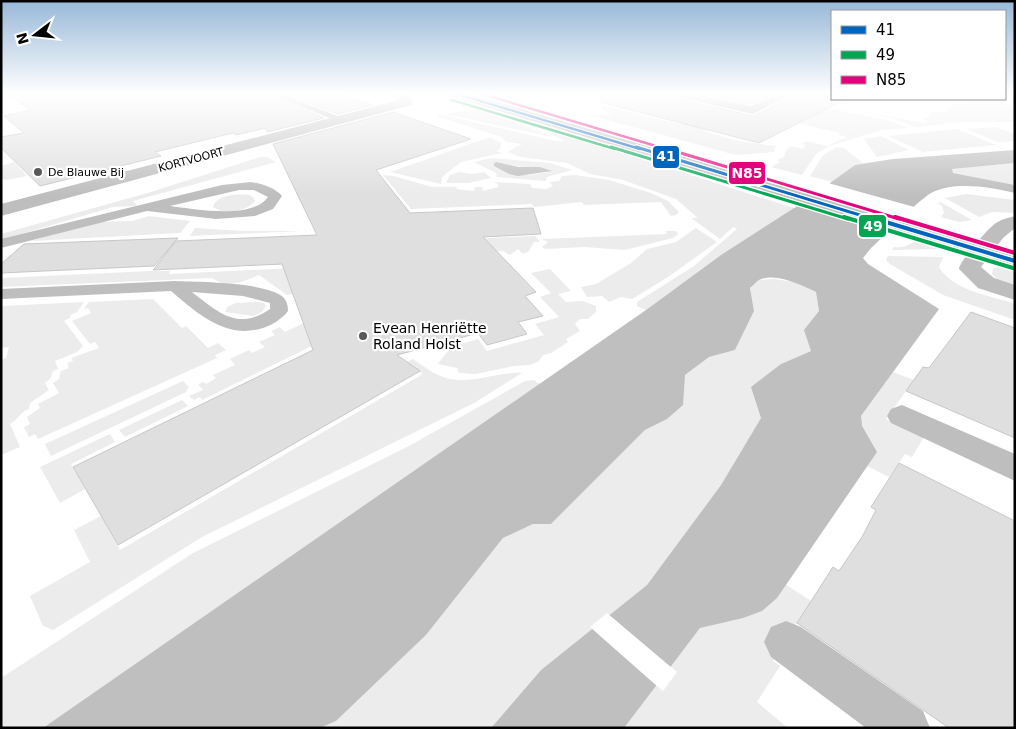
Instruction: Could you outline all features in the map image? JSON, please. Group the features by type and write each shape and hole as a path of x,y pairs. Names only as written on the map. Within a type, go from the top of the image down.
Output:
{"street":[{"name":"KORTVOORT","path":"1,210 315,127"},
{"path":"567,127 736,178 988,244 1015,261"},
{"path":"602,127 752,169 930,228"},
{"path":"1015,222 1006,224 970,265 973,274 986,283 1015,293"},
{"path":"988,244 1015,243"},
{"path":"902,416 1015,468"},
{"path":"786,642 906,728"}],"lane":[{"path":"1,244 89,219 145,207 246,186 261,188 275,196 274,201 267,207 230,216 145,207"},
{"path":"1,294 175,286 229,289 264,294 275,299 279,304 279,311 272,317 260,322 248,326 236,326 216,319 175,286"}],"shaded area":[{"path":"471,127 495,127 556,141 565,141 537,127 542,127 794,208 721,255 646,310 637,306 637,302 694,266 737,229 733,227 720,239 691,218 698,218 676,199 623,180 590,174 567,163 521,157 507,152 522,144 507,142 501,137"},
{"path":"506,127 527,127 553,137"},
{"path":"633,127 712,127 704,131 738,141 776,146 774,152 736,155"},
{"path":"815,127 909,128 882,130 829,146 816,154 802,175 771,167 780,162 777,160 784,157 786,150 792,146 802,149 806,145 801,144 807,141 827,146 847,137 838,135 840,133"},
{"path":"996,127 1015,134 1015,141 998,142 966,129"},
{"path":"957,129 996,145 923,152 888,136"},
{"path":"881,136 909,150 877,157 864,139"},
{"path":"490,137 501,143 500,149 496,151 502,153 461,162 442,177 441,184 390,172"},
{"path":"837,147 844,148 864,164 855,165 832,182 810,176 823,155"},
{"path":"1015,150 1015,163 952,169 953,173 1015,185 1015,193 973,186 940,189 931,193 909,211 863,258 868,264 939,309 861,416 862,426 877,452 777,598 762,611 743,618 700,628 624,728 491,728 541,670 647,585 721,485 761,418 751,387 781,364 811,351 804,330 819,311 816,292 796,283 781,278 766,278 759,280 750,288 754,311 735,350 709,357 685,375 683,405 667,419 645,430 551,524 533,524 503,538 426,635 336,721 320,728 43,728 646,310 721,255 794,208 827,190 830,183 855,165 893,159"},
{"path":"260,157 267,157 276,162 133,201 137,205 135,206 113,207 1,240 1,234 151,192"},
{"path":"491,158 550,163 572,170 547,177 546,181 497,177 496,173 474,162","holes":["497,162 550,172 530,175 509,174 494,166"]},
{"path":"14,162 27,176 6,180 1,178 1,166"},
{"path":"494,163 519,167 540,167 552,171 518,176 509,174 494,166"},
{"path":"1015,163 1015,185 953,173 951,169"},
{"path":"459,172 473,174 484,172 491,178 468,183 446,183 450,175"},
{"path":"383,175 394,176 432,187 457,187 456,189 474,191 475,187 482,187 483,191 498,187 498,184 494,182 530,184 532,188 546,189 553,186 549,182 559,181 562,176 575,175 609,180 651,193 668,201 679,212 671,216 661,202 584,205 582,202 534,207 532,204 411,209"},
{"path":"966,194 1015,200 1015,213 992,212 979,217 945,198"},
{"path":"249,195 255,201 241,210 229,212 213,207 223,197"},
{"path":"940,202 972,220 959,222 941,217 944,213 942,205 938,204"},
{"path":"149,216 190,221 180,233 31,241 96,222 132,221"},
{"path":"195,228 242,231 302,231 190,236"},
{"path":"696,228 717,242 668,277 632,299 621,297 609,302 602,296 587,297 581,287 596,284 631,263 647,249 676,242"},
{"path":"666,231 676,231 678,234 673,238 625,250 584,247 545,249 542,247 548,242 542,239 667,234"},
{"path":"535,236 540,242 534,242 529,251 523,254 518,249 510,255 503,251 484,252 395,242"},
{"path":"918,239 936,245 941,249 892,250 894,247 906,246"},
{"path":"888,256 943,257 939,267 945,275 962,287 1015,304 1015,320 943,295 890,264 886,260"},
{"path":"1015,264 1015,288 998,280 992,274 993,268"},
{"path":"294,268 294,294 287,295 259,275 241,282 229,284 212,278 1,287 1,278 151,271 170,271 169,274"},
{"path":"550,269 571,291 558,294 566,302 583,301 596,306 596,312 588,319 580,319 575,324 580,331 566,339 568,342 551,353 543,355 539,361 530,365 513,366 476,374 459,373 457,368 438,364 451,347 478,339 487,351 544,335 535,324 559,317 540,297 551,293 531,273"},
{"path":"774,279 795,282 816,292 819,311 811,351 781,364 761,418 721,485 647,585 541,670 491,728 320,728 336,721 426,635 503,538 533,524 551,524 645,430 667,419 685,375 709,357 735,350 754,311 750,289 759,280"},
{"path":"153,299 182,328 186,326 208,348 218,343 226,350 215,355 217,358 38,439 35,434 29,437 24,427 30,424 27,417 40,408 38,404 59,393 53,383 59,379 61,371 69,368 67,363 73,361 71,358 99,348 95,342 90,344 72,321 91,313 88,308 84,309 89,302"},
{"path":"84,302 77,312 70,315 71,317 64,321 83,346 77,352 55,361 58,369 53,371 50,379 45,383 49,390 30,403 29,409 10,424 20,447 1,455 1,360 6,358 9,347 1,348 1,306"},
{"path":"236,303 264,303 266,306 262,312 254,316 225,312 227,307"},
{"path":"304,323 326,339 202,400 200,397 194,400 189,396 203,390 198,384 204,382 206,384 216,378 213,375 235,365 230,359 249,350 252,353 265,347 259,342 275,335 271,331 280,327 285,332"},
{"path":"413,359 436,374 458,380 522,373 474,403 202,537 53,630 43,626 30,596 90,562 74,530 101,516 120,550 423,374 407,362"},
{"path":"893,372 914,380 886,419 924,437 912,457 905,454 889,477 867,466 876,452 861,426 861,416"},
{"path":"534,380 540,384 43,728 1,728 1,678 193,553 407,447 525,381"},
{"path":"183,381 189,387 186,392 51,456 45,444"},
{"path":"182,400 188,406 125,437 119,430"},
{"path":"110,434 115,442 71,464 85,489 60,503 40,467"},
{"path":"785,584 811,601 773,661 780,666 757,702 788,728 624,728 656,685 663,691 677,672 670,666 700,628 721,622 777,598"}],"pier":[{"path":"828,183 918,208 891,233 796,204 825,188"},
{"path":"641,309 644,310 538,383 536,382"},
{"path":"607,613 672,668 658,687 590,627"}],"building":[{"path":"17,127 287,127 267,132 265,128 237,135 233,133 155,152 161,156 40,186 1,148 1,137 24,133"},
{"name":"Evean Henriëtte Roland Holst","path":"337,127 436,127 471,139 376,170 410,213 533,208 541,234 483,237 536,292 525,296 543,316 518,322 527,334 487,345 478,333 397,355 420,371 118,545 73,467 313,350 282,264 153,270 176,241 317,235 273,144"},
{"path":"697,127 791,127 759,143"},
{"path":"178,238 154,266 1,273 1,264 24,244"},
{"path":"971,312 1015,328 1015,438 906,391 923,367 929,368"},
{"path":"899,463 1015,521 1015,728 949,728 797,623 833,567 839,571 862,537 876,510 871,507"}],"transit line":[{"name":"49","path":"542,127 1013,268"},
{"name":"41","path":"568,127 1015,261"},
{"name":"N85","path":"593,127 1015,253"}],"place":[{"name":"De Blauwe Bij","path":"38,172"},
{"name":"Evean Henriëtte Roland Holst","path":"363,336"}]}
